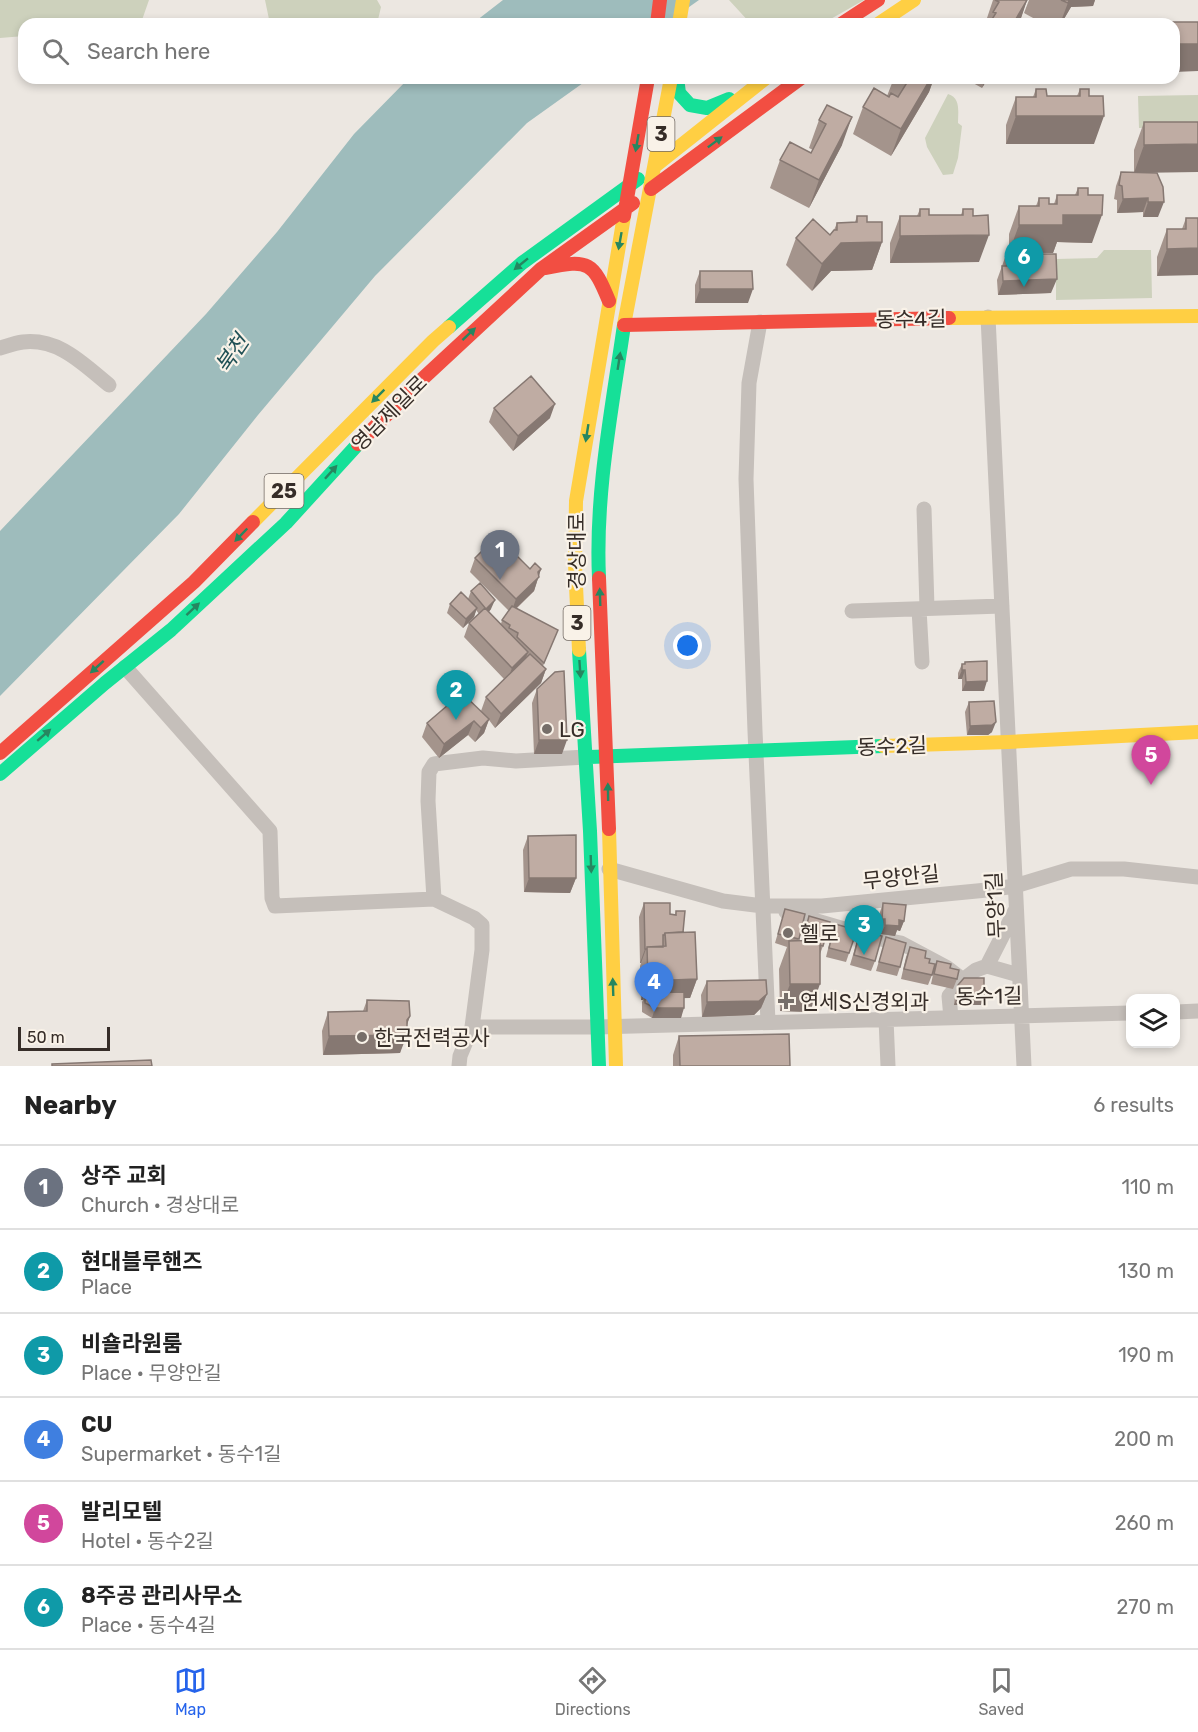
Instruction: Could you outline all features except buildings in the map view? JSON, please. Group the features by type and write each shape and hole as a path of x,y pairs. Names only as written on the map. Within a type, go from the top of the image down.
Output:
{"main road":[{"path":"658,18 660,0"},
{"path":"680,18 683,0"},
{"path":"850,18 878,0"},
{"path":"887,18 914,0"},
{"name":"경상대로","path":"599,1066 586,757 576,607 576,501 647,84"},
{"name":"경상대로","path":"616,1066 607,757 598,556 601,483 624,325 670,84"},
{"path":"678,84 679,93 690,105 707,108 752,89"},
{"name":"영남제일로","path":"0,753 194,582 433,341 522,263 655,166 758,84"},
{"name":"영남제일로","path":"0,774 171,630 286,523 345,457 418,383 541,269 793,84"},
{"path":"642,236 662,200 692,159"},
{"path":"541,269 574,264 587,265 596,272 609,301"},
{"name":"동수4길","path":"624,325 988,317 1198,316"},
{"name":"동수2길","path":"586,757 1008,742 1198,732"}],"street":[{"name":"무양1길","path":"988,317 1024,1066"},
{"path":"760,322 749,383 746,479 768,1022"},
{"path":"0,348 22,342 44,342 69,352 109,385"},
{"path":"922,662 924,509"},
{"path":"852,611 1002,606"},
{"path":"125,667 270,831 272,898 275,906 434,899 474,918 482,925 482,950 472,1027 460,1056 459,1066"},
{"path":"434,899 428,801 429,772 434,764 483,758 516,761 586,757"},
{"name":"무양안길","path":"609,869 723,901 763,906 822,906 1015,886 1071,869 1124,869 1198,877"},
{"path":"763,906 875,938 901,943 946,967 963,980"},
{"path":"987,966 1016,909"},
{"path":"951,1018 949,996 963,980 976,970 987,966 1019,975"},
{"path":"1180,1012 1198,1011"},
{"name":"동수1길","path":"472,1027 597,1027 1126,1013"},
{"path":"886,1019 888,1066"}],"green space":[{"path":"0,0 149,0 143,18 18,18 18,36 0,38"},
{"path":"265,0 377,0 381,7 378,18 269,18"},
{"path":"729,0 864,0 832,18 746,18"},
{"path":"948,94 957,102 958,123 962,126 958,158 953,174 943,175 927,147 925,138"},
{"path":"1198,95 1198,127 1139,128 1138,96"},
{"path":"1104,250 1151,250 1152,298 1056,300 1056,259 1097,258"}],"water":[{"path":"503,0 699,0 674,18 480,18"},
{"name":"북천","path":"403,84 582,84 527,123 375,276 258,415 179,514 0,696 0,531 206,314 277,232 354,134"}],"traffic: fast":[{"path":"678,84 679,93 690,105 707,108 729,99"},
{"path":"449,327 522,263 638,179"},
{"path":"599,578 598,546 602,483 624,325"},
{"path":"0,774 105,683 171,630 286,523 358,444"},
{"path":"579,650 590,831 599,1066"},
{"path":"590,757 883,746"}],"traffic: slow":[{"path":"680,18 683,0"},
{"path":"887,18 914,0"},
{"path":"624,325 670,84"},
{"path":"655,166 758,84"},
{"path":"579,650 575,564 576,501 624,216"},
{"path":"949,318 1198,316"},
{"path":"253,522 449,327"},
{"path":"883,746 1198,732"},
{"path":"609,829 616,1066"}],"traffic: jam":[{"path":"658,18 660,0"},
{"path":"850,18 878,0"},
{"path":"624,216 647,84"},
{"path":"651,189 793,84"},
{"path":"358,444 418,383 541,269 633,203"},
{"path":"546,268 572,264 588,266 598,278 609,301"},
{"path":"624,325 949,318"},
{"path":"0,753 194,582 253,522"},
{"path":"599,578 609,829"}],"place":[{"name":"8주공 관리사무소","path":"1024,287"},
{"name":"상주 교회","path":"500,580"},
{"name":"현대블루핸즈","path":"456,720"},
{"name":"LG","path":"547,729"},
{"name":"발리모텔","path":"1151,785"},
{"name":"헬로","path":"788,933"},
{"name":"비숄라원룸","path":"864,955"},
{"name":"연세S신경외과","path":"786,1001"},
{"name":"CU","path":"654,1012"},
{"name":"한국전력공사","path":"362,1037"}]}
